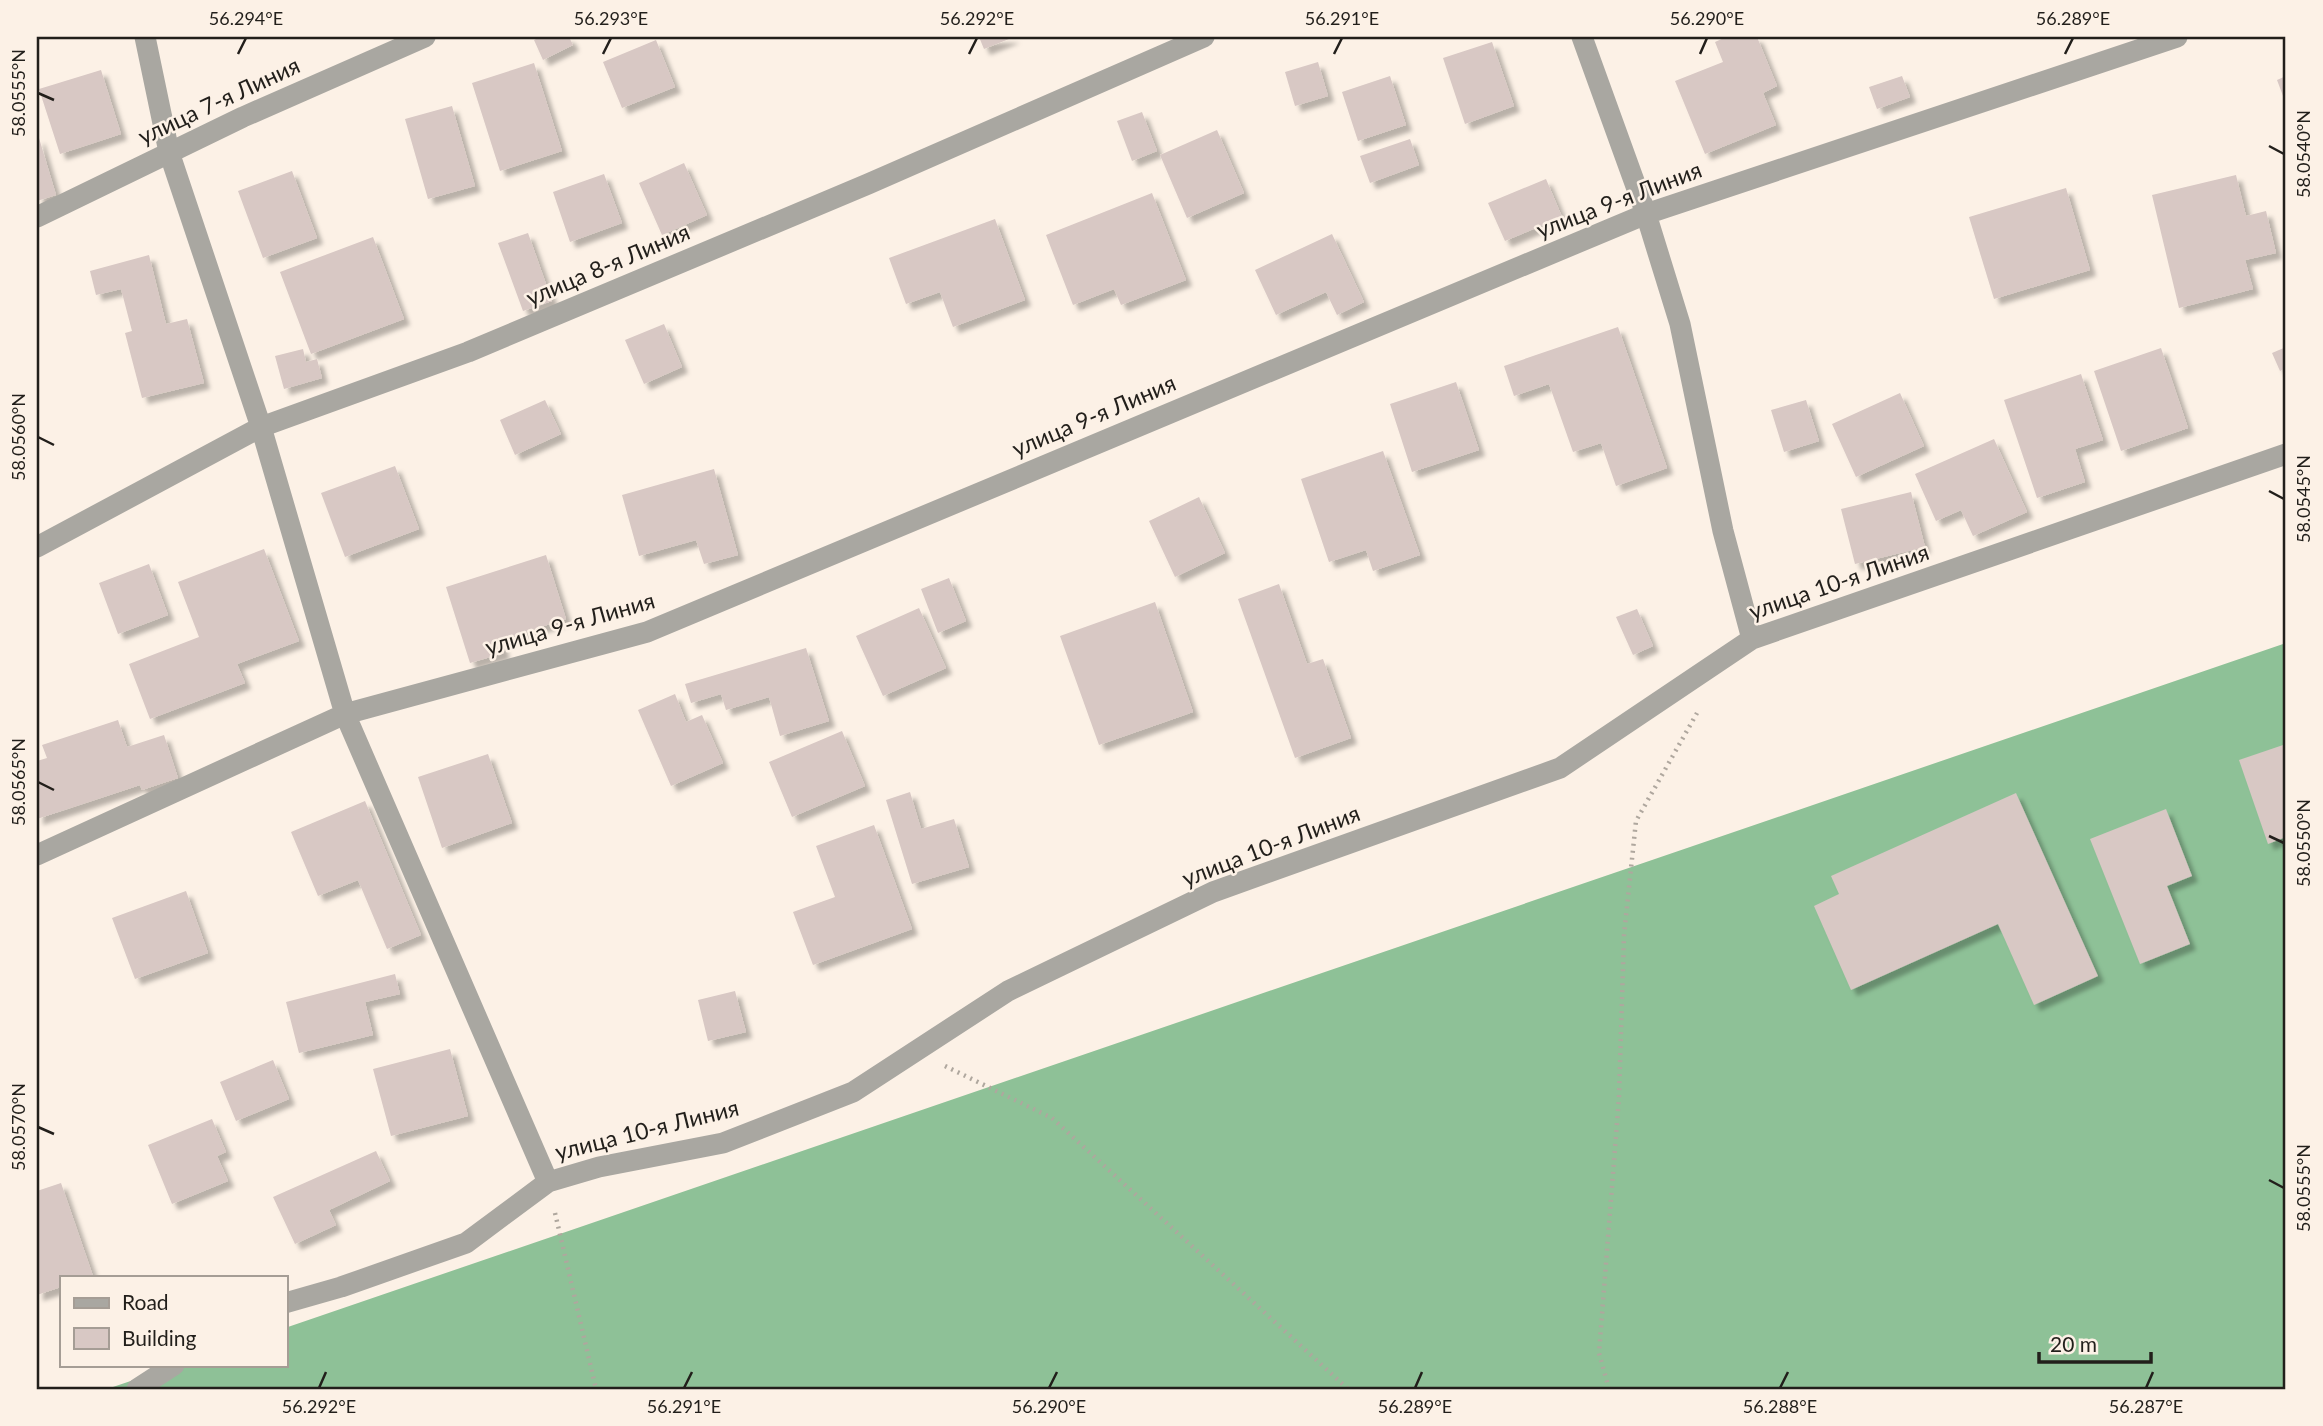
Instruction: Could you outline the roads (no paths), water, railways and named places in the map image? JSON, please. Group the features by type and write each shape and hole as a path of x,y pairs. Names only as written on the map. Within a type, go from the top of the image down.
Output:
{"street":[{"path":"145,37 169,152 261,427 345,714 548,1182"},
{"name":"улица 7-я Линия","path":"37,217 255,111 425,37"},
{"name":"улица 8-я Линия","path":"37,547 261,427 468,352 868,184 1204,37"},
{"path":"1582,37 1646,214 1680,324 1723,531 1752,639"},
{"name":"улица 9-я Линия","path":"37,855 345,714 647,632 1646,214 2177,37"},
{"name":"улица 10-я Линия","path":"287,1302 341,1287 466,1242 548,1182 599,1167 723,1143 853,1092 1008,991 1213,892 1560,768 1752,639 2286,454"},
{"path":"137,1389 172,1366"}]}
